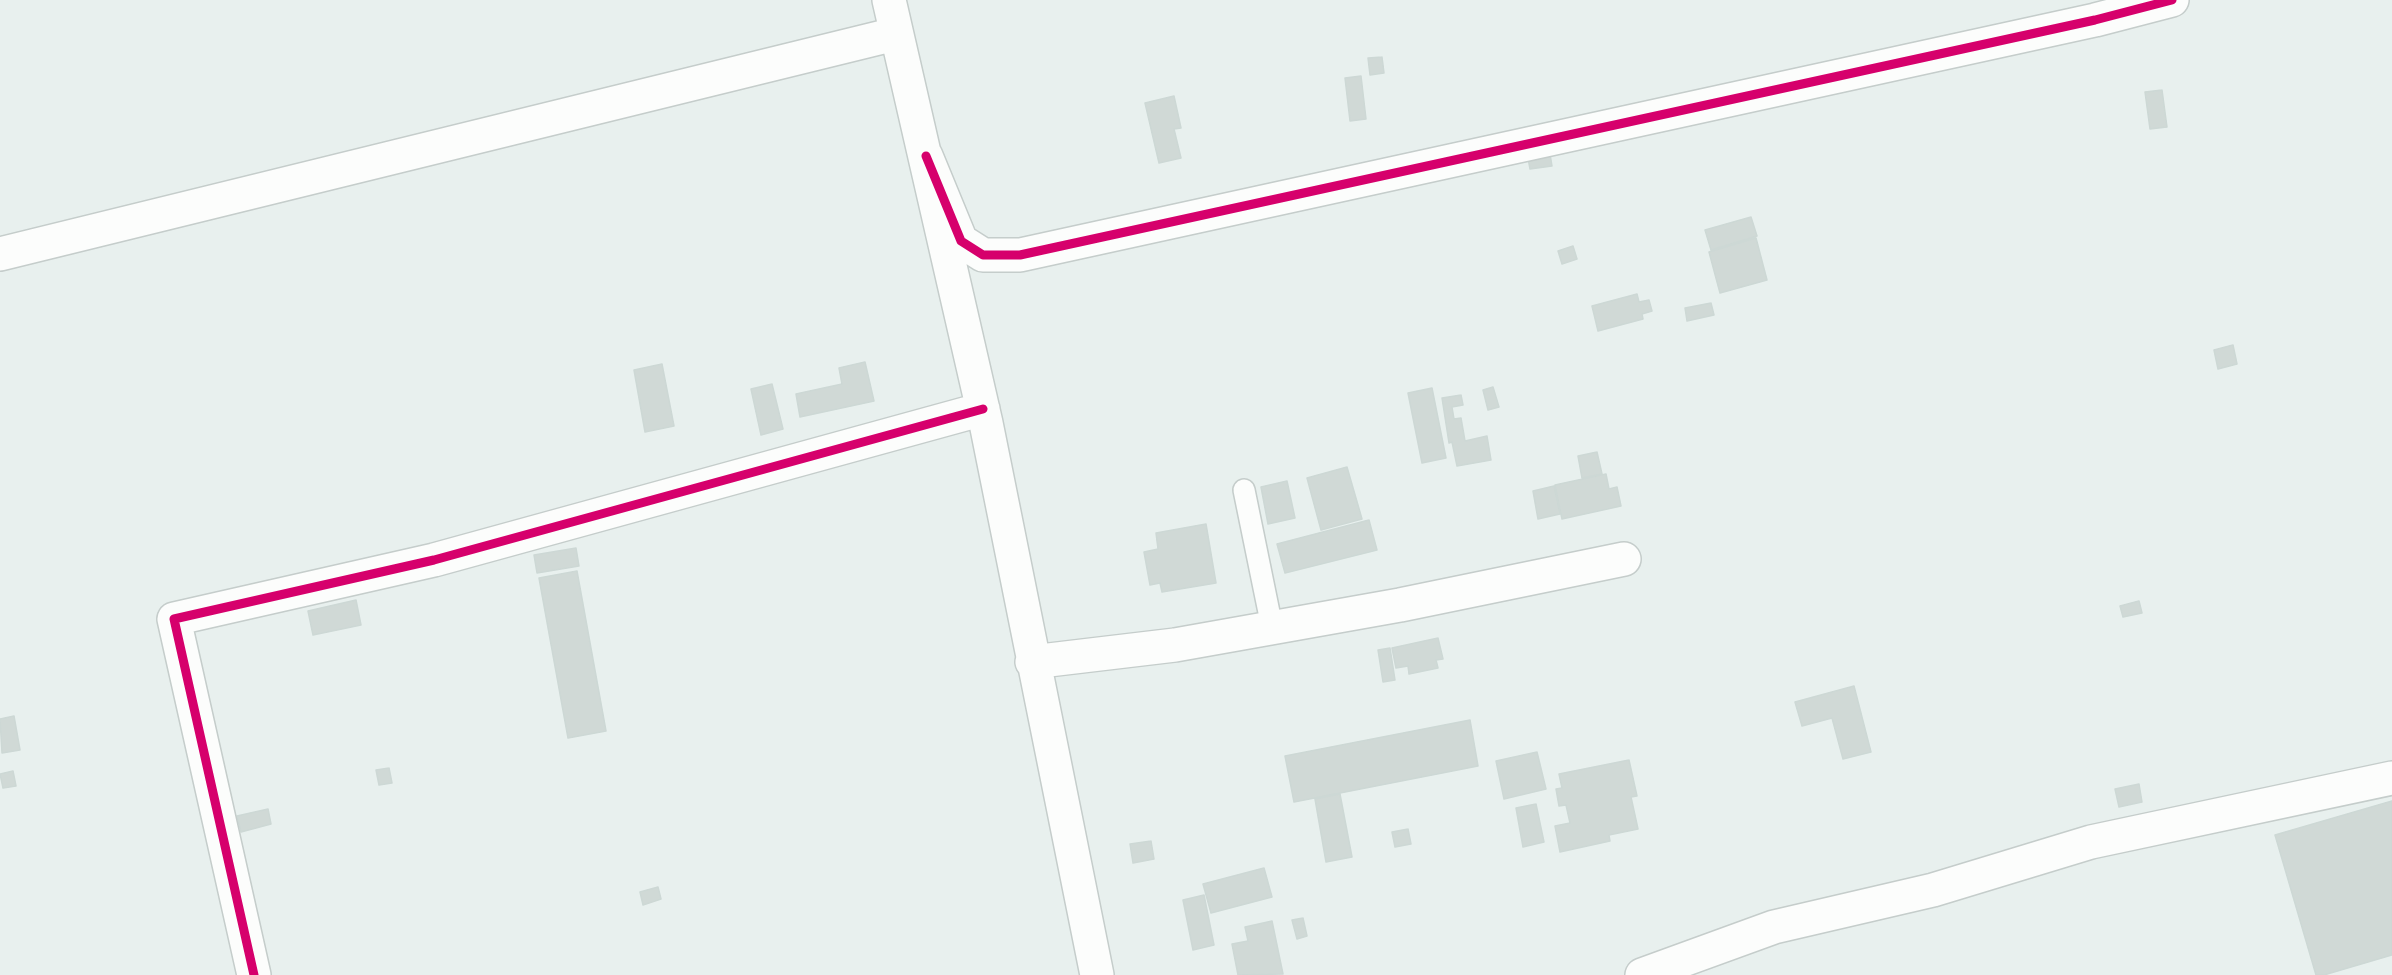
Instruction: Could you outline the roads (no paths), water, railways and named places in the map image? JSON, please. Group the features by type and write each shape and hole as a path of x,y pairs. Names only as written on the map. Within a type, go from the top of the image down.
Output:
{"street":[{"path":"889,0 983,409 1032,662 1097,975"},
{"path":"926,156 961,241 983,255 1020,255 2095,20 2172,0"},
{"path":"0,254 895,34"},
{"path":"254,975 174,619 435,560 983,409"},
{"path":"1032,662 1175,645 1400,605 1624,559"},
{"path":"1642,975 1774,927 1933,890 2091,842 2392,778"}],"lane":[{"path":"1244,490 1272,627"}]}
